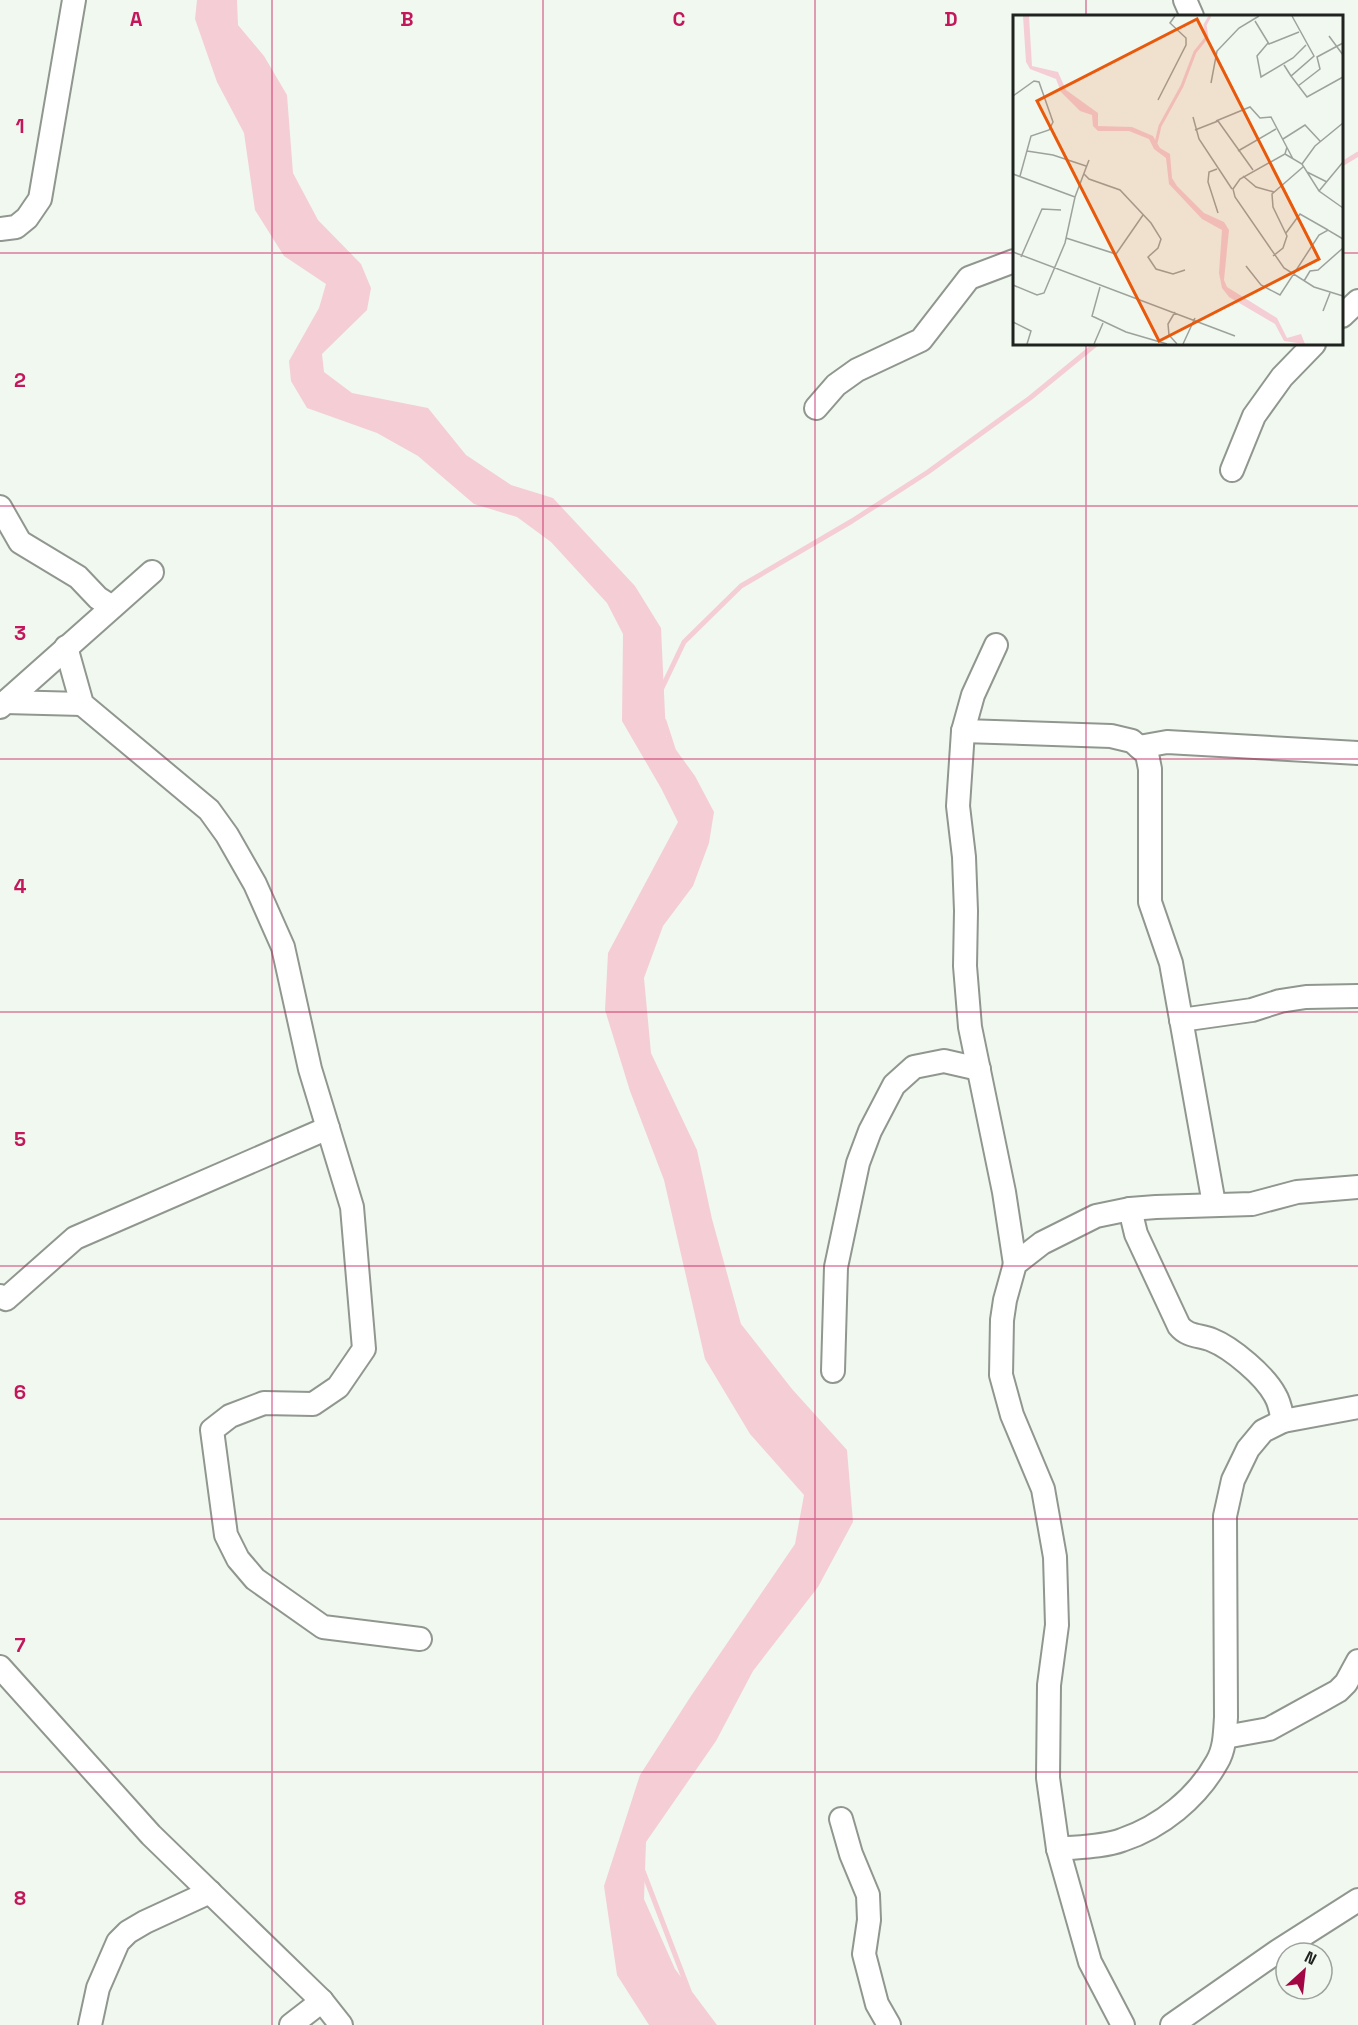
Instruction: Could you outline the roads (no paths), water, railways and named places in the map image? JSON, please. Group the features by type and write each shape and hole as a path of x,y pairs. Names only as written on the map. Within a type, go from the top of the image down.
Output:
{"street":[{"path":"0,229 16,227 27,218 40,199 74,0"},
{"path":"1185,0 1192,15"},
{"path":"816,408 836,385 857,370 921,340 969,278 1013,261"},
{"path":"1343,313 1358,301"},
{"path":"1232,470 1254,416 1282,377 1313,345"},
{"path":"0,507 20,542 78,577 98,598 112,607"},
{"path":"3,705 152,572"},
{"path":"996,645 973,695 963,732 958,806 964,857 965,966 970,1028 1004,1192 1015,1264 1002,1320 1001,1375 1012,1415 1043,1489 1055,1557 1057,1625 1049,1685 1048,1778 1058,1849 1090,1962 1123,2025"},
{"path":"66,647 82,704 209,810 255,884 282,947 310,1069 352,1207 364,1349 338,1387 313,1404 264,1403 230,1416 212,1430 226,1535 238,1558 255,1580 323,1627 420,1639"},
{"path":"3,705 82,704"},
{"path":"963,732 1111,736 1132,741 1147,754 1150,769 1150,902 1171,963 1214,1204"},
{"path":"1139,747 1167,742 1358,753"},
{"path":"1181,1020 1252,1010 1281,1001 1306,997 1358,996"},
{"path":"833,1371 836,1267 858,1163 870,1131 894,1085 914,1067 944,1062 979,1069"},
{"path":"0,1296 6,1299 75,1238 328,1128"},
{"path":"1015,1264 1042,1243 1096,1216 1130,1209 1252,1204 1296,1191 1358,1187"},
{"path":"1130,1209 1136,1234 1179,1326 1183,1331 1212,1340 1227,1349 1262,1377 1274,1393 1283,1421"},
{"path":"1058,1849 1120,1841 1154,1827 1191,1797 1218,1762 1225,1737 1225,1516 1233,1480 1248,1449 1263,1431 1283,1421 1358,1407"},
{"path":"1225,1737 1269,1729 1338,1691 1346,1683 1358,1661"},
{"path":"0,1667 151,1836 322,2001 341,2025"},
{"path":"841,1819 851,1854 868,1895 869,1920 864,1954 877,2004 890,2025"},
{"path":"90,2025 98,1988 118,1942 128,1932 145,1922 210,1892"},
{"path":"1172,2025 1278,1951 1358,1900"},
{"path":"291,2025 322,2001"}],"waterway":[{"path":"1343,163 1358,154"},
{"path":"661,690 684,642 741,586 852,521 928,472 1030,398 1095,345"},
{"path":"664,721 673,749"},
{"path":"643,1871 689,1991"}]}
